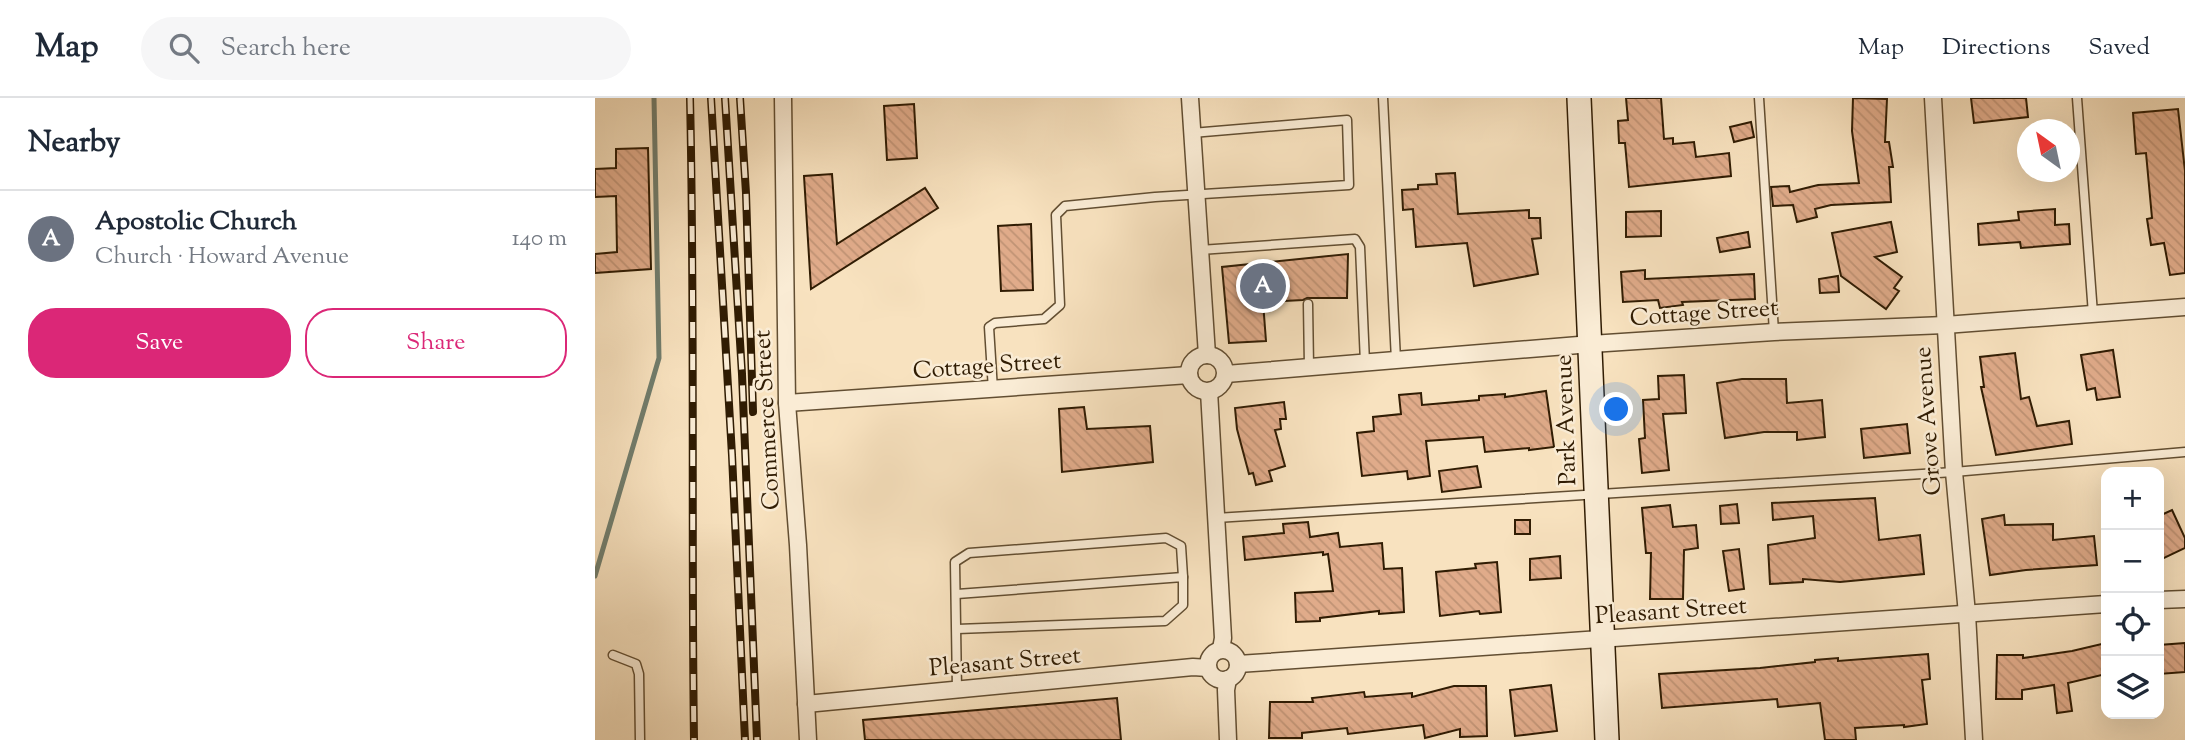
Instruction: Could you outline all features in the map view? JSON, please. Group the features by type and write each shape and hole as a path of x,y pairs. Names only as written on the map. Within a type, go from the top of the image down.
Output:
{"street":[{"name":"Commerce Street","path":"783,98 787,403 798,545 808,740"},
{"path":"1190,98 1207,355"},
{"name":"Park Avenue","path":"1579,98 1607,740"},
{"name":"Grove Avenue","path":"1933,98 1954,472 1967,614 1974,740"},
{"name":"Cottage Street","path":"1226,374 1591,344 1774,332 1945,325 2185,306"},
{"path":"1207,355 1222,363 1226,374 1222,384 1209,391 1195,386 1189,375 1196,359 1207,355"},
{"name":"Cottage Street","path":"787,403 1189,375"},
{"path":"1209,391 1223,638 1221,649 1209,658 1208,668 1213,677 1228,679"},
{"path":"2164,600 2185,598"},
{"name":"Pleasant Street","path":"1238,664 2101,604"},
{"path":"1221,649 1231,652 1238,664 1235,673 1228,679 1226,690 1228,740"},
{"name":"Pleasant Street","path":"806,705 1193,667 1208,668"}],"lane":[{"path":"1383,98 1397,360"},
{"path":"1759,98 1774,332"},
{"path":"2077,98 2093,314"},
{"path":"993,390 989,327 995,323 1044,319 1060,305 1056,215 1065,206 1196,194 1349,185 1347,120 1192,133"},
{"path":"1200,250 1355,240 1360,247 1365,363"},
{"path":"1308,304 1309,367"},
{"path":"1216,518 1954,472 2185,452"},
{"path":"957,629 1165,621 1184,605 1181,546 1166,538 968,553 955,562 957,690"},
{"path":"957,594 1183,577"},
{"path":"613,655 636,664 639,674 640,740"}],"building":[{"path":"1626,98 1661,98 1664,139 1673,138 1673,144 1694,142 1696,157 1729,153 1731,176 1629,187 1625,143 1619,143 1618,121 1628,120"},
{"path":"1853,98 1887,99 1885,142 1889,142 1893,167 1889,167 1891,202 1831,205 1815,209 1817,217 1797,222 1793,205 1773,206 1771,187 1789,186 1790,192 1818,185 1859,183 1852,131"},
{"path":"1971,98 2026,98 2028,117 1974,123"},
{"path":"914,104 917,158 887,160 884,106"},
{"path":"2178,109 2185,171 2185,273 2170,275 2164,243 2151,245 2147,219 2152,218 2146,153 2136,154 2133,113"},
{"path":"1751,122 1754,137 1734,142 1730,127"},
{"path":"648,148 651,269 595,273 595,254 617,252 616,196 595,197 595,169 616,168 616,149"},
{"path":"1455,173 1458,214 1529,210 1529,218 1540,218 1541,238 1532,239 1538,274 1474,286 1467,243 1416,247 1413,209 1403,210 1402,190 1418,189 1418,185 1437,184 1436,174"},
{"path":"832,174 837,244 925,188 938,208 811,289 804,176"},
{"path":"2055,209 2055,225 2069,224 2070,244 2021,248 2020,242 1979,245 1978,224 2019,220 2018,212"},
{"path":"1661,211 1661,236 1626,237 1626,212"},
{"path":"1891,222 1897,252 1875,257 1902,277 1894,288 1899,291 1886,309 1841,276 1832,233"},
{"path":"1031,224 1033,290 1001,291 998,226"},
{"path":"1748,232 1750,247 1720,252 1717,238"},
{"path":"1348,254 1347,298 1263,302 1266,341 1229,343 1222,267"},
{"path":"1645,270 1645,279 1754,274 1755,299 1682,302 1683,305 1660,308 1658,300 1623,302 1621,272"},
{"path":"1838,276 1839,292 1820,293 1819,279"},
{"path":"2113,350 2120,397 2097,400 2095,388 2087,390 2081,355"},
{"path":"2015,353 2021,399 2029,397 2037,426 2069,421 2072,444 1996,455 1981,387 1984,387 1980,357"},
{"path":"1684,375 1686,413 1663,414 1669,470 1642,473 1639,439 1645,438 1643,400 1659,399 1658,376"},
{"path":"1742,379 1786,379 1787,403 1822,400 1825,437 1797,440 1797,432 1764,432 1725,438 1717,383"},
{"path":"1546,391 1554,447 1485,452 1483,437 1426,441 1430,476 1408,479 1407,471 1362,476 1357,433 1374,431 1373,417 1401,414 1399,395 1421,393 1422,405 1479,400 1479,396 1505,394 1505,397"},
{"path":"1284,402 1286,419 1280,419 1281,429 1275,430 1285,466 1269,471 1272,481 1256,485 1253,473 1249,474 1237,429 1235,408"},
{"path":"1084,407 1087,429 1150,426 1153,462 1062,472 1059,409"},
{"path":"1907,424 1910,453 1864,458 1861,429"},
{"path":"1477,466 1481,487 1442,492 1439,471"},
{"path":"1875,498 1879,540 1920,535 1924,574 1840,582 1803,579 1803,582 1770,584 1768,545 1815,538 1813,516 1773,520 1772,503"},
{"path":"1737,504 1739,523 1721,524 1720,506"},
{"path":"1670,505 1673,527 1696,525 1698,548 1684,550 1683,599 1650,599 1651,553 1646,553 1642,508"},
{"path":"2172,510 2185,538 2185,548 2164,558 2164,530 2164,514"},
{"path":"2004,515 2005,525 2053,524 2053,540 2094,536 2097,565 1990,575 1982,519"},
{"path":"1515,520 1530,520 1530,534 1515,534"},
{"path":"1308,522 1310,537 1338,533 1340,547 1382,543 1384,569 1402,568 1404,612 1379,614 1379,611 1320,618 1320,621 1296,622 1295,593 1333,591 1328,554 1323,555 1323,552 1245,560 1243,537 1284,533 1283,524"},
{"path":"1739,549 1744,589 1729,591 1723,551"},
{"path":"1560,556 1561,578 1530,580 1530,559"},
{"path":"1497,562 1501,612 1480,614 1479,611 1440,616 1436,572 1476,568 1475,564"},
{"path":"2185,643 2185,672 2164,674 2164,645"},
{"path":"2101,644 2101,675 2068,683 2072,711 2057,713 2054,685 2022,690 2022,699 1996,699 1997,655 2023,655 2023,658"},
{"path":"1928,654 1930,679 1922,680 1927,724 1855,728 1856,740 1825,740 1820,703 1778,707 1777,699 1662,708 1659,674 1760,668 1838,658 1838,661"},
{"path":"1551,685 1557,731 1515,736 1510,690"},
{"path":"1454,686 1486,686 1487,736 1460,737 1460,729 1425,738 1423,725 1348,734 1347,728 1302,733 1302,738 1269,738 1270,702 1313,702 1312,698 1364,692 1365,697 1412,693 1412,697"},
{"path":"1117,698 1121,740 865,740 863,720"}],"waterway":[{"path":"595,576 659,358 654,98"}],"railway":[{"path":"690,98 694,740"},
{"path":"711,98 745,740"},
{"path":"725,98 742,374 757,740"},
{"path":"740,98 753,412"}],"place":[{"name":"Apostolic Church","path":"1263,286"}]}
